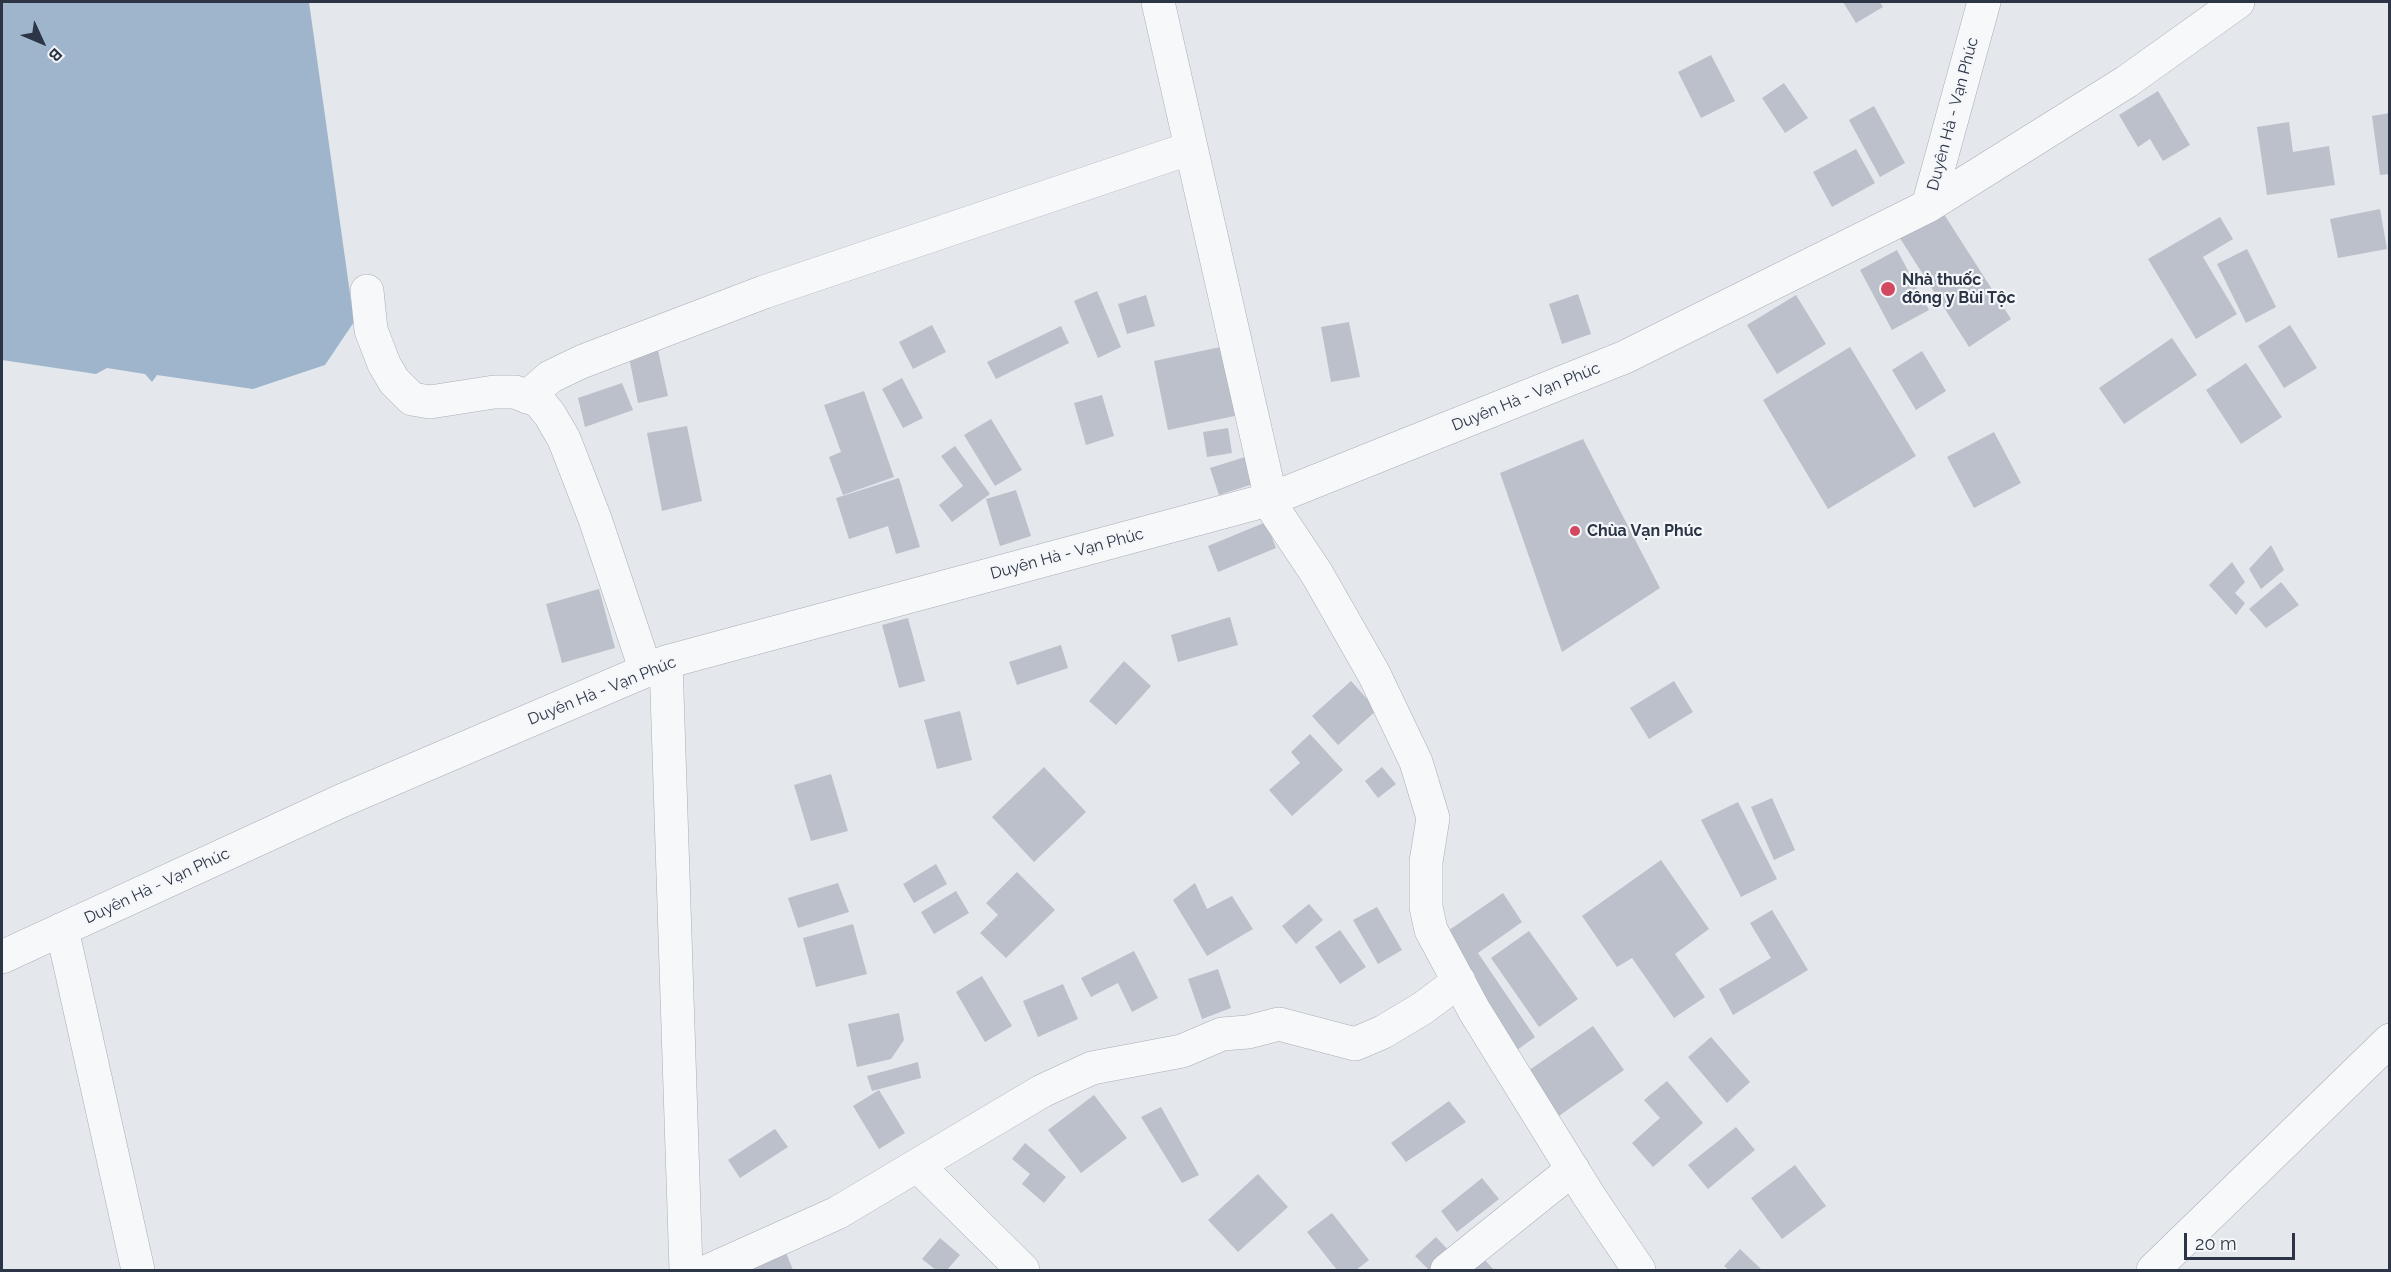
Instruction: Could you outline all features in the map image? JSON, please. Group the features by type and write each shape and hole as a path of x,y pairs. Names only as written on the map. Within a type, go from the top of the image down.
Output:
{"street":[{"path":"1158,2 1275,511 1317,574 1374,674 1416,762 1433,819 1426,862 1426,907 1431,930 1459,981 1573,1170 1639,1270"},
{"name":"Duyên Hà - Vạn Phúc","path":"2,957 341,801 656,666 1271,499 1625,357 1928,206 1984,2"},
{"path":"1928,206 2126,82 2238,2"},
{"path":"526,397 550,377 581,362 764,292 1191,148"},
{"path":"367,291 371,330 384,364 394,381 412,399 430,402 494,392 515,392 539,401 564,439 656,666 686,1270"},
{"path":"63,929 138,1270"},
{"path":"710,1270 837,1213 1042,1090 1092,1068 1182,1051 1222,1034 1248,1032 1279,1024 1355,1044 1383,1032 1424,1008 1459,981"},
{"path":"2153,1270 2390,1041"},
{"path":"918,1166 1023,1270"},
{"path":"1447,1270 1573,1170"}],"water":[{"path":"2,2 309,2 354,322 325,365 253,389 157,375 152,382 145,374 107,368 96,374 2,360"}],"building":[{"path":"1843,2 1880,2 1883,7 1856,23"},
{"path":"1711,55 1735,101 1701,118 1678,72"},
{"path":"1784,83 1808,118 1785,133 1762,98"},
{"path":"2158,91 2190,145 2163,161 2150,139 2138,147 2119,115"},
{"path":"1874,106 1905,163 1880,177 1849,120"},
{"path":"2390,113 2390,174 2380,175 2372,116"},
{"path":"2289,122 2293,152 2329,146 2335,185 2267,195 2257,127"},
{"path":"1856,149 1875,183 1832,207 1813,172"},
{"path":"1940,208 2011,319 1969,347 1898,235"},
{"path":"2380,209 2387,249 2338,258 2330,219"},
{"path":"2220,217 2233,239 2203,257 2237,314 2196,339 2148,259"},
{"path":"2247,249 2276,307 2246,323 2217,264"},
{"path":"1897,250 1929,310 1892,330 1860,270"},
{"path":"1097,291 1121,347 1098,358 1074,301"},
{"path":"1578,294 1591,334 1562,344 1549,304"},
{"path":"1146,295 1155,326 1127,334 1118,304"},
{"path":"1796,295 1826,344 1777,374 1747,325"},
{"path":"1349,322 1360,377 1331,382 1321,327"},
{"path":"932,325 946,352 913,369 899,342"},
{"path":"2290,325 2317,368 2284,388 2258,346"},
{"path":"1061,326 1069,343 996,379 987,362"},
{"path":"2172,338 2197,375 2124,424 2099,388"},
{"path":"1230,345 1244,414 1168,430 1154,361"},
{"path":"657,346 668,396 638,403 628,352"},
{"path":"1850,347 1916,456 1828,509 1763,400"},
{"path":"1922,351 1946,391 1916,410 1892,370"},
{"path":"2246,363 2282,417 2241,444 2206,390"},
{"path":"902,378 923,418 903,428 882,389"},
{"path":"622,383 633,410 585,427 578,398"},
{"path":"864,391 894,477 843,495 829,457 841,452 824,405"},
{"path":"1102,395 1114,436 1086,445 1074,403"},
{"path":"991,419 1022,470 995,486 964,435"},
{"path":"687,426 702,501 662,511 647,433"},
{"path":"1228,428 1232,453 1207,457 1203,432"},
{"path":"1994,432 2021,483 1974,508 1947,457"},
{"name":"Chùa Vạn Phúc","path":"1583,439 1660,588 1562,652 1500,473"},
{"path":"955,446 990,494 952,522 939,505 963,486 941,456"},
{"path":"1245,457 1253,484 1219,495 1210,468"},
{"path":"899,478 920,547 896,554 888,526 849,539 836,498"},
{"path":"1016,490 1031,536 1000,546 986,499"},
{"path":"1266,522 1276,548 1218,572 1208,546"},
{"path":"2271,545 2284,570 2261,589 2249,569"},
{"path":"2232,562 2245,582 2235,593 2245,603 2236,615 2209,585"},
{"path":"2281,582 2299,605 2266,628 2249,609"},
{"path":"599,589 615,648 562,663 546,604"},
{"path":"1230,617 1238,645 1178,662 1171,635"},
{"path":"908,618 925,681 899,688 882,625"},
{"path":"1061,645 1068,668 1017,685 1009,662"},
{"path":"1124,661 1151,686 1116,725 1089,701"},
{"path":"1351,681 1377,710 1338,745 1312,716"},
{"path":"1674,681 1693,712 1649,739 1630,708"},
{"path":"960,711 972,760 937,769 924,720"},
{"path":"1310,734 1343,770 1292,816 1269,790 1300,763 1291,752"},
{"path":"1044,767 1086,812 1034,862 992,817"},
{"path":"1382,767 1396,784 1378,798 1365,781"},
{"path":"831,774 848,831 811,841 794,785"},
{"path":"1772,798 1795,850 1774,860 1751,807"},
{"path":"1738,802 1777,879 1741,897 1701,820"},
{"path":"1661,860 1709,929 1675,954 1705,997 1674,1018 1632,958 1617,967 1582,916"},
{"path":"936,864 947,884 914,903 903,884"},
{"path":"1017,872 1055,910 1006,958 980,933 998,915 986,903"},
{"path":"838,883 849,912 798,928 788,898"},
{"path":"1195,883 1207,909 1232,896 1253,929 1207,956 1173,900"},
{"path":"956,891 969,913 934,934 921,912"},
{"path":"1503,893 1522,922 1478,953 1535,1037 1517,1050 1439,937"},
{"path":"1309,904 1323,920 1296,944 1282,926"},
{"path":"1377,907 1402,950 1378,964 1353,920"},
{"path":"1772,910 1808,970 1733,1015 1719,989 1771,958 1750,923"},
{"path":"853,924 867,974 816,987 803,938"},
{"path":"1340,930 1366,967 1340,984 1315,947"},
{"path":"1529,931 1578,999 1539,1027 1491,958"},
{"path":"1134,951 1158,998 1132,1012 1118,983 1091,997 1081,978"},
{"path":"1218,969 1231,1008 1202,1019 1188,979"},
{"path":"982,976 1012,1026 985,1042 956,992"},
{"path":"1063,984 1078,1019 1038,1037 1023,1001"},
{"path":"899,1013 904,1040 891,1059 857,1067 848,1024"},
{"path":"1593,1026 1624,1070 1556,1118 1525,1073"},
{"path":"1711,1037 1750,1082 1727,1103 1688,1057"},
{"path":"918,1062 921,1078 872,1091 867,1076"},
{"path":"1667,1081 1703,1123 1653,1167 1632,1143 1660,1118 1644,1100"},
{"path":"879,1090 905,1133 879,1149 853,1106"},
{"path":"1094,1095 1127,1138 1081,1173 1048,1130"},
{"path":"1449,1101 1466,1122 1406,1162 1391,1143"},
{"path":"1161,1107 1199,1175 1182,1183 1141,1117"},
{"path":"1736,1127 1755,1150 1708,1189 1688,1165"},
{"path":"775,1129 788,1147 740,1178 728,1160"},
{"path":"1025,1143 1066,1177 1044,1203 1022,1184 1030,1174 1012,1159"},
{"path":"1795,1165 1826,1206 1782,1239 1751,1198"},
{"path":"1258,1174 1288,1207 1238,1252 1208,1220"},
{"path":"1482,1178 1499,1199 1457,1232 1441,1211"},
{"path":"1332,1213 1369,1260 1356,1270 1337,1270 1307,1232"},
{"path":"1436,1237 1450,1252 1429,1270 1415,1256"},
{"path":"940,1238 960,1255 947,1270 936,1270 922,1259"},
{"path":"1740,1249 1762,1270 1729,1270 1724,1266"},
{"path":"785,1250 793,1270 751,1270 748,1264"},
{"path":"1483,1258 1494,1270 1468,1270"}],"place":[{"name":"Nhà thuốc đông y Bùi Tộc","path":"1888,289"},
{"name":"Chùa Vạn Phúc","path":"1575,531"}]}
